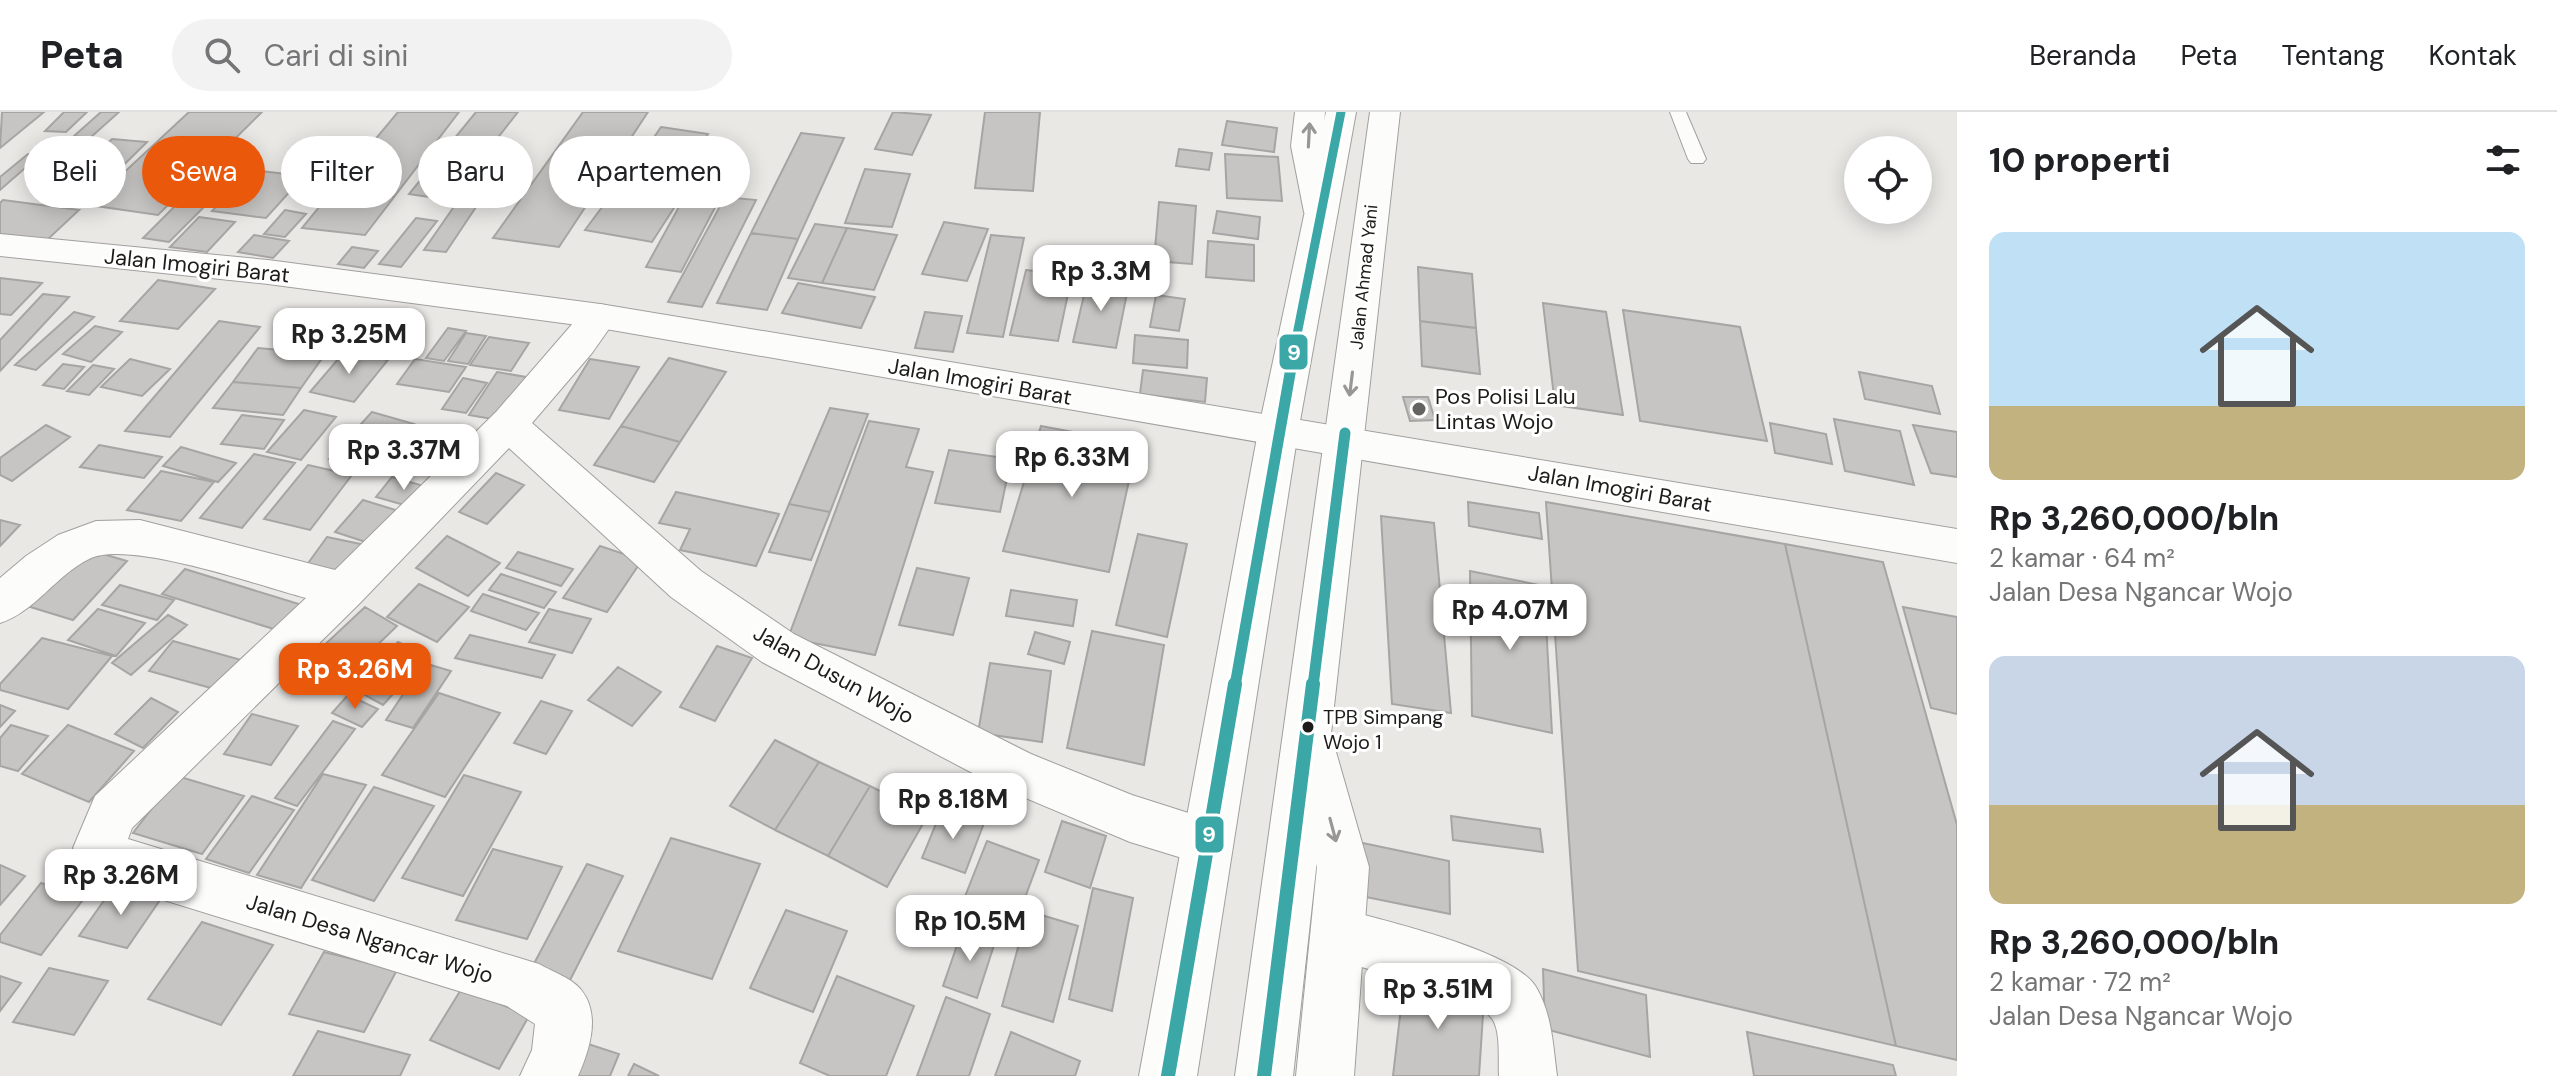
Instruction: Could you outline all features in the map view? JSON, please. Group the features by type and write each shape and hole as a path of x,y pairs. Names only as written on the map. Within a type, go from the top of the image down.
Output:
{"main road":[{"path":"1310,112 1307,146 1321,212"},
{"path":"1168,1076 1278,432 1341,112"},
{"name":"Jalan Ahmad Yani","path":"1264,1076 1385,112"},
{"name":"Jalan Imogiri Barat","path":"0,245 268,272 600,316 1957,546"},
{"name":"Jalan Desa Ngancar Wojo","path":"549,1076 561,1054 565,1030 562,1009 520,983 112,859 99,848 113,813 509,425 563,367 600,316"},
{"name":"Jalan Dusun Wojo","path":"509,425 686,584 778,648 1014,770 1130,818 1208,842"},
{"path":"0,605 41,568 73,547 96,538 140,537 344,590"},
{"path":"1306,728 1343,867 1325,1076"},
{"path":"1338,935 1431,963 1507,992 1517,1006 1523,1027 1528,1076"}],"lane":[{"path":"1678,112 1697,159"}],"building":[{"path":"2,112 44,112 0,148"},
{"path":"64,112 87,112 66,132 45,131"},
{"path":"101,112 119,112 92,136 74,136"},
{"path":"189,112 262,112 238,136 163,136"},
{"path":"398,112 459,112 441,136 418,136 418,166 402,187 402,136 378,136"},
{"path":"476,112 518,112 499,136 456,136"},
{"path":"583,112 648,112 632,136 566,136"},
{"path":"893,112 931,115 912,155 875,149"},
{"path":"985,112 1040,112 1033,191 975,188"},
{"path":"1227,121 1277,128 1274,152 1222,145"},
{"path":"661,127 708,134 707,136 655,136"},
{"path":"801,133 844,138 798,239 751,233"},
{"path":"126,140 142,142 142,147 126,163"},
{"path":"1179,149 1212,153 1209,170 1176,166"},
{"path":"1225,154 1278,157 1282,201 1227,198"},
{"path":"142,156 142,208 165,208 158,215 110,208 126,208 126,171"},
{"path":"24,157 24,169 0,190 0,177"},
{"path":"549,160 549,208 585,208 559,247 493,238 514,208 533,208 533,182"},
{"path":"865,169 910,174 892,227 845,223"},
{"path":"265,172 281,173 281,201 266,218 212,211 215,208 265,208"},
{"path":"418,183 418,195 409,194"},
{"path":"750,199 756,200 702,307 668,302 719,208 750,208"},
{"path":"3,200 24,203 24,208 79,210 47,240 0,234 0,203"},
{"path":"1159,202 1196,206 1192,264 1154,261"},
{"path":"173,208 203,208 169,242 143,238"},
{"path":"318,208 386,208 365,235 302,228"},
{"path":"453,208 475,208 446,252 424,250"},
{"path":"601,208 674,208 652,242 585,230"},
{"path":"678,208 715,208 681,272 646,267"},
{"path":"285,210 306,214 285,237 264,234"},
{"path":"1217,211 1260,217 1258,239 1213,233"},
{"path":"199,217 235,222 207,252 170,247"},
{"path":"416,218 437,221 401,267 379,264"},
{"path":"944,222 988,229 967,281 922,274"},
{"path":"815,224 847,228 822,283 788,278"},
{"path":"847,228 897,235 874,290 822,283"},
{"path":"751,233 798,239 767,310 717,303"},
{"path":"254,235 289,241 273,258 238,252"},
{"path":"991,235 1024,238 1003,337 967,333"},
{"path":"1208,241 1254,245 1254,281 1206,277"},
{"path":"352,247 378,251 364,268 338,264"},
{"path":"1418,267 1472,274 1476,328 1420,321"},
{"path":"1026,270 1072,275 1058,341 1010,335"},
{"path":"0,278 42,283 11,315 0,314"},
{"path":"1088,278 1129,283 1116,348 1073,342"},
{"path":"158,280 215,289 178,329 120,321"},
{"path":"798,283 875,297 861,328 782,313"},
{"path":"43,294 69,297 0,371 0,340"},
{"path":"1156,295 1185,299 1179,331 1150,327"},
{"path":"1543,303 1606,312 1623,415 1555,405"},
{"path":"1623,310 1740,327 1767,441 1640,421"},
{"path":"74,312 94,317 36,370 15,365"},
{"path":"925,312 962,316 953,352 915,348"},
{"path":"219,321 260,327 170,437 125,431"},
{"path":"1420,321 1476,328 1480,374 1422,366"},
{"path":"95,326 122,332 91,362 63,354"},
{"path":"448,328 466,331 444,361 426,358"},
{"path":"466,333 486,336 468,364 448,361"},
{"path":"1135,335 1188,340 1187,368 1133,363"},
{"path":"489,337 529,343 511,371 470,365"},
{"path":"258,348 325,354 301,388 233,382"},
{"path":"345,351 388,360 354,402 310,392"},
{"path":"669,358 726,372 680,442 621,426"},
{"path":"130,359 170,369 142,396 101,387"},
{"path":"415,359 466,367 449,392 397,384"},
{"path":"590,359 639,367 609,419 559,410"},
{"path":"63,364 84,367 64,389 43,385"},
{"path":"93,365 114,369 89,395 67,391"},
{"path":"1143,370 1207,378 1205,402 1140,394"},
{"path":"497,372 532,378 504,421 469,415"},
{"path":"1859,372 1932,386 1940,414 1865,399"},
{"path":"463,378 487,383 466,413 442,409"},
{"path":"233,382 301,388 283,415 213,408"},
{"name":"Pos Polisi Lalu Lintas Wojo","path":"1403,397 1428,397 1435,420 1410,421"},
{"path":"830,408 868,414 830,512 789,504"},
{"path":"304,410 336,417 301,460 267,452"},
{"path":"372,412 414,424 373,472 329,459"},
{"path":"242,415 284,420 264,449 221,444"},
{"path":"1834,419 1900,431 1914,485 1845,471"},
{"path":"869,421 919,429 906,467 933,472 875,655 788,638"},
{"path":"1770,423 1826,434 1832,464 1775,453"},
{"path":"46,425 70,437 12,481 0,475 0,458"},
{"path":"1913,425 1957,432 1957,477 1931,473"},
{"path":"621,426 680,442 654,482 594,465"},
{"path":"1041,426 1137,444 1109,572 1003,551"},
{"path":"424,430 472,437 454,467 406,459"},
{"path":"99,445 162,457 144,478 80,467"},
{"path":"181,447 236,463 218,482 163,466"},
{"path":"949,450 1011,459 1000,512 935,503"},
{"path":"254,454 295,463 242,528 200,518"},
{"path":"308,465 352,475 310,530 264,519"},
{"path":"161,471 214,482 181,521 127,510"},
{"path":"496,473 524,485 487,524 459,512"},
{"path":"392,477 431,488 415,508 376,497"},
{"path":"676,492 779,514 756,566 680,550 690,529 659,523"},
{"path":"363,500 402,512 375,545 335,532"},
{"path":"1468,502 1539,513 1542,539 1469,526"},
{"path":"1546,502 1785,544 1896,1046 1578,971"},
{"path":"789,504 830,512 811,560 769,552"},
{"path":"1381,516 1434,523 1451,713 1392,704"},
{"path":"0,520 20,525 0,546"},
{"path":"1138,534 1187,544 1167,637 1116,625"},
{"path":"447,536 500,563 468,596 416,568"},
{"path":"327,537 375,547 355,576 306,566"},
{"path":"1785,544 1883,562 1957,825 1957,1060 1896,1046"},
{"path":"600,546 642,560 607,612 563,598"},
{"path":"82,548 127,561 73,620 27,606"},
{"path":"518,552 573,569 561,586 506,568"},
{"path":"917,568 969,578 953,635 899,625"},
{"path":"185,569 302,605 280,631 162,594"},
{"path":"1470,571 1544,586 1552,733 1472,716"},
{"path":"501,574 556,592 544,608 489,590"},
{"path":"419,584 469,607 437,642 387,617"},
{"path":"120,585 174,600 157,620 102,605"},
{"path":"1011,590 1077,600 1073,626 1006,616"},
{"path":"483,594 539,613 526,630 471,611"},
{"path":"365,607 397,626 335,686 302,666"},
{"path":"1903,607 1957,617 1957,714 1931,708"},
{"path":"98,609 145,623 116,656 68,640"},
{"path":"549,609 591,619 572,653 529,642"},
{"path":"168,615 187,625 131,675 112,663"},
{"path":"1092,631 1164,645 1144,765 1067,748"},
{"path":"1035,632 1070,642 1064,664 1028,654"},
{"path":"470,635 555,655 542,678 455,658"},
{"path":"42,638 112,656 68,709 0,690 0,684"},
{"path":"173,641 245,661 222,691 149,671"},
{"path":"398,642 427,657 383,705 354,689"},
{"path":"717,646 752,658 715,721 680,707"},
{"path":"424,663 451,671 413,728 386,720"},
{"path":"990,663 1051,671 1042,742 978,733"},
{"path":"618,667 661,692 632,726 588,700"},
{"path":"439,693 500,713 445,797 382,775"},
{"path":"348,695 378,709 362,727 332,713"},
{"path":"151,698 178,712 143,748 115,734"},
{"path":"541,701 572,711 546,754 514,743"},
{"path":"0,705 15,711 0,727"},
{"path":"252,714 298,726 271,765 224,754"},
{"path":"333,721 355,729 297,806 275,798"},
{"path":"11,725 48,736 18,771 0,766 0,738"},
{"path":"68,725 134,751 89,802 22,774"},
{"path":"775,740 819,762 775,830 730,806"},
{"path":"819,762 870,786 828,856 775,830"},
{"path":"323,774 366,785 301,888 257,875"},
{"path":"464,775 521,792 463,896 402,878"},
{"path":"177,776 244,796 202,854 133,833"},
{"path":"870,786 928,815 887,887 828,856"},
{"path":"374,787 434,806 374,901 312,880"},
{"path":"252,796 294,810 249,873 206,859"},
{"path":"942,809 984,823 965,873 922,858"},
{"path":"1451,816 1540,829 1543,852 1453,840"},
{"path":"1062,821 1106,836 1090,888 1045,872"},
{"path":"671,838 760,864 712,979 618,951"},
{"path":"987,841 1039,860 1017,919 964,899"},
{"path":"1353,841 1449,861 1450,914 1351,894"},
{"path":"493,849 562,867 527,939 456,920"},
{"path":"587,864 623,876 567,986 529,973"},
{"path":"0,865 25,876 0,905"},
{"path":"41,883 85,897 41,955 0,942 0,935"},
{"path":"115,885 162,897 127,948 79,936"},
{"path":"1093,888 1133,898 1112,1011 1069,999"},
{"path":"786,910 847,931 813,1012 750,988"},
{"path":"1028,911 1078,926 1053,1022 1002,1006"},
{"path":"202,922 273,945 221,1025 148,999"},
{"path":"963,928 996,939 977,998 943,986"},
{"path":"324,952 397,970 364,1032 289,1014"},
{"path":"49,968 108,981 74,1035 13,1022"},
{"path":"1543,969 1646,995 1650,1057 1545,1029"},
{"path":"1405,973 1484,999 1479,1076 1393,1076"},
{"path":"0,976 21,983 0,1011"},
{"path":"837,976 914,1006 886,1076 830,1076 800,1063"},
{"path":"462,988 529,1016 499,1069 430,1040"},
{"path":"946,997 990,1014 969,1076 917,1076"},
{"path":"318,1031 410,1055 400,1076 293,1076"},
{"path":"1011,1032 1080,1061 1075,1076 995,1076"},
{"path":"1747,1032 1893,1065 1896,1076 1754,1076"},
{"path":"576,1040 619,1054 610,1076 559,1076"},
{"path":"634,1064 659,1076 628,1076"}],"transit line":[{"name":"9","path":"1168,1076 1278,432 1341,112"},
{"name":"9","path":"1264,1076 1345,433"}],"place":[{"name":"Pos Polisi Lalu Lintas Wojo","path":"1419,409"},
{"name":"TPB Simpang Wojo 1","path":"1308,727"}]}
